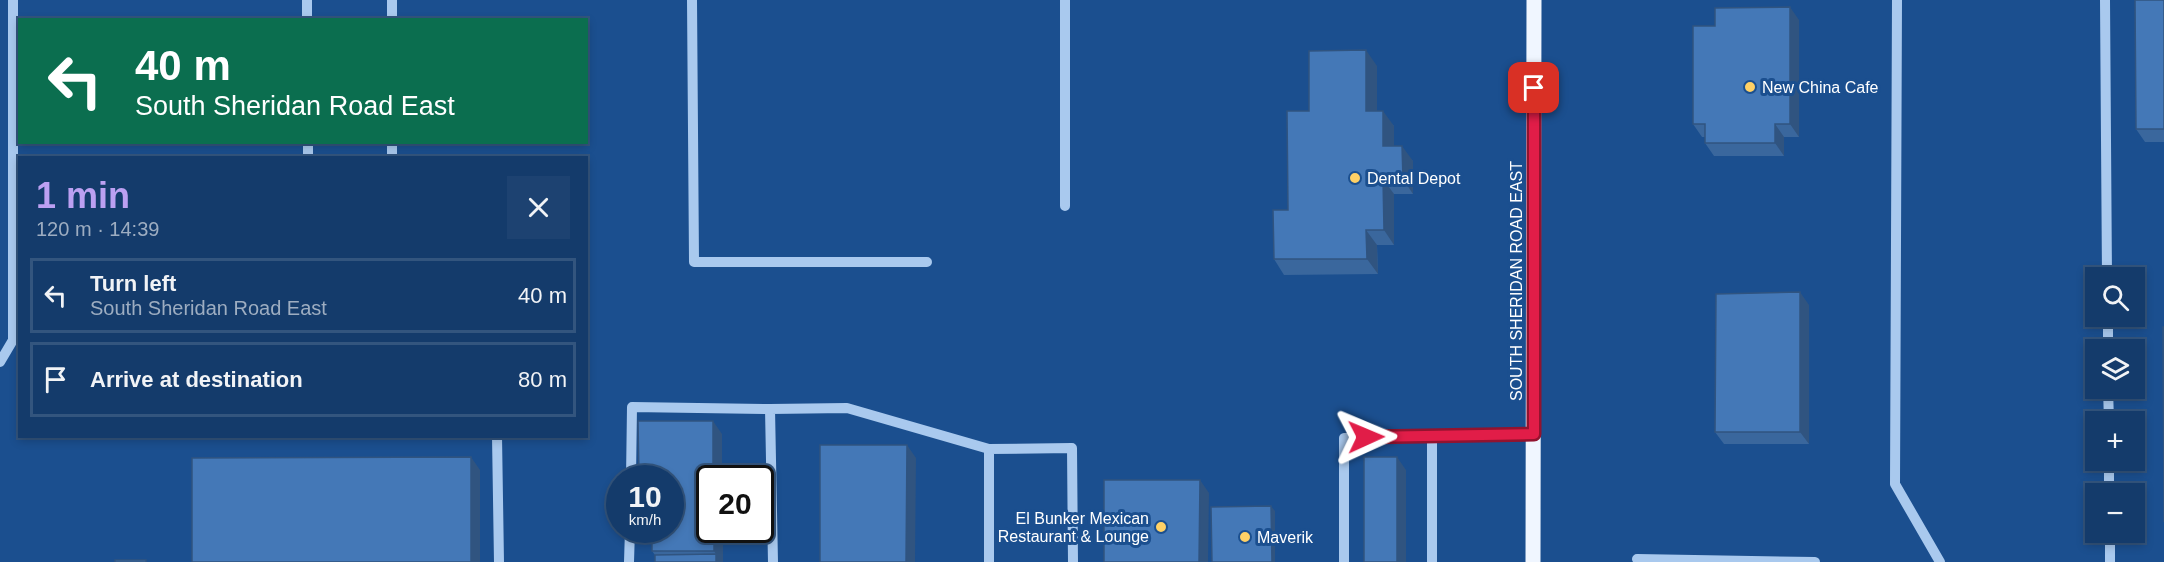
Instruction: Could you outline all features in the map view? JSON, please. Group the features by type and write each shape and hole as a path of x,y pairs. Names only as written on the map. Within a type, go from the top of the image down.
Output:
{"main road":[{"name":"SOUTH SHERIDAN ROAD EAST","path":"1533,562 1534,0"}],"lane":[{"path":"0,362 13,340 13,0"},
{"path":"307,0 307,18"},
{"path":"392,0 392,18"},
{"path":"692,0 694,262 927,262"},
{"path":"1065,0 1065,206"},
{"path":"1897,0 1896,484 1940,562"},
{"path":"2105,0 2108,267"},
{"path":"631,465 632,407 847,408 989,450 1072,448 1073,562"},
{"path":"770,409 773,562"},
{"path":"1344,562 1344,438 1534,434"},
{"path":"1432,436 1432,562"},
{"path":"497,438 499,562"},
{"path":"989,450 989,562"},
{"path":"629,562 630,543"},
{"path":"2110,543 2110,562"},
{"path":"1637,559 1815,562"}],"building":[{"path":"2135,0 2164,0 2164,129 2136,129"},
{"name":"New China Cafe","path":"1790,7 1790,124 1775,124 1775,143 1705,143 1705,124 1693,124 1693,26 1715,26 1715,8"},
{"name":"Dental Depot","path":"1366,50 1366,111 1383,111 1383,146 1402,146 1403,179 1383,179 1384,230 1366,230 1367,259 1274,259 1273,210 1288,210 1287,111 1309,111 1309,51"},
{"path":"1800,292 1800,432 1715,432 1716,294"},
{"path":"2163,327 2164,327 2164,522"},
{"path":"638,421 713,421 713,465 696,465 696,543 714,543 714,551 652,551 652,543 684,543 684,465 639,465"},
{"path":"820,445 907,445 906,562 820,562"},
{"path":"471,457 471,562 192,562 192,458"},
{"path":"1364,457 1397,457 1397,562 1364,562"},
{"name":"El Bunker Mexican Restaurant & Lounge","path":"1104,480 1200,480 1199,562 1104,562"},
{"name":"Maverik","path":"1271,506 1272,562 1212,562 1211,507"},
{"path":"716,554 716,562 655,562 655,555"},
{"path":"115,560 146,560 146,562 115,562"}],"place":[{"name":"New China Cafe","path":"1750,87"},
{"name":"Dental Depot","path":"1355,178"},
{"name":"El Bunker Mexican Restaurant & Lounge","path":"1161,527"},
{"name":"Maverik","path":"1245,537"}],"route":[{"path":"1366,437 1534,434 1534,88"}]}
